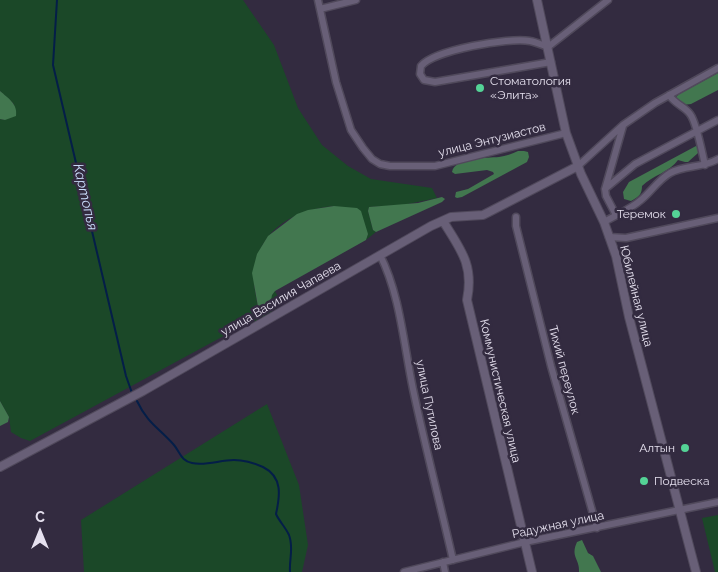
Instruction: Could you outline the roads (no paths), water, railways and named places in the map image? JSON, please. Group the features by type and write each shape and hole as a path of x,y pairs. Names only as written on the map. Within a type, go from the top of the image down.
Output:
{"street":[{"name":"улица Энтузиастов","path":"318,0 336,82 351,130 363,148 380,164 390,166 435,166 566,133"},
{"path":"320,9 356,0"},
{"name":"Юбилейная улица","path":"538,0 566,133 578,166 604,222 616,256 629,317 696,572"},
{"path":"551,62 434,82 424,80 420,74 421,66 428,59 441,54 491,43 529,40 548,47 608,0"},
{"path":"578,166 623,125 669,95 718,68"},
{"path":"669,95 676,104 689,113 705,165"},
{"path":"605,189 635,164 718,120"},
{"path":"616,215 606,196 605,189 623,125"},
{"path":"604,222 642,199 669,173 705,165 718,159"},
{"name":"улица Василия Чапаева","path":"0,467 143,391 443,221 451,217 483,215 578,166"},
{"name":"Тихий переулок","path":"516,217 516,226 551,366 597,528"},
{"path":"609,237 626,238 718,218"},
{"name":"Коммунистическая улица","path":"443,221 466,261 470,274 467,300 532,572"},
{"name":"улица Путилова","path":"380,255 386,266 396,304 453,560"},
{"name":"Радужная улица","path":"404,572 525,542 718,502"},
{"path":"443,562 445,572"}],"waterway":[{"name":"Картопья","path":"57,0 53,65 126,376 132,393"},
{"name":"Картопья","path":"137,401 149,420 188,462 202,464 229,460 242,461 263,467 274,476 279,494 276,514 288,532 290,540 290,572"}],"place":[{"name":"Стоматология «Элита»","path":"480,88"},
{"name":"Теремок","path":"676,214"},
{"name":"Алтын","path":"685,448"},
{"name":"Подвеска","path":"644,481"}]}
